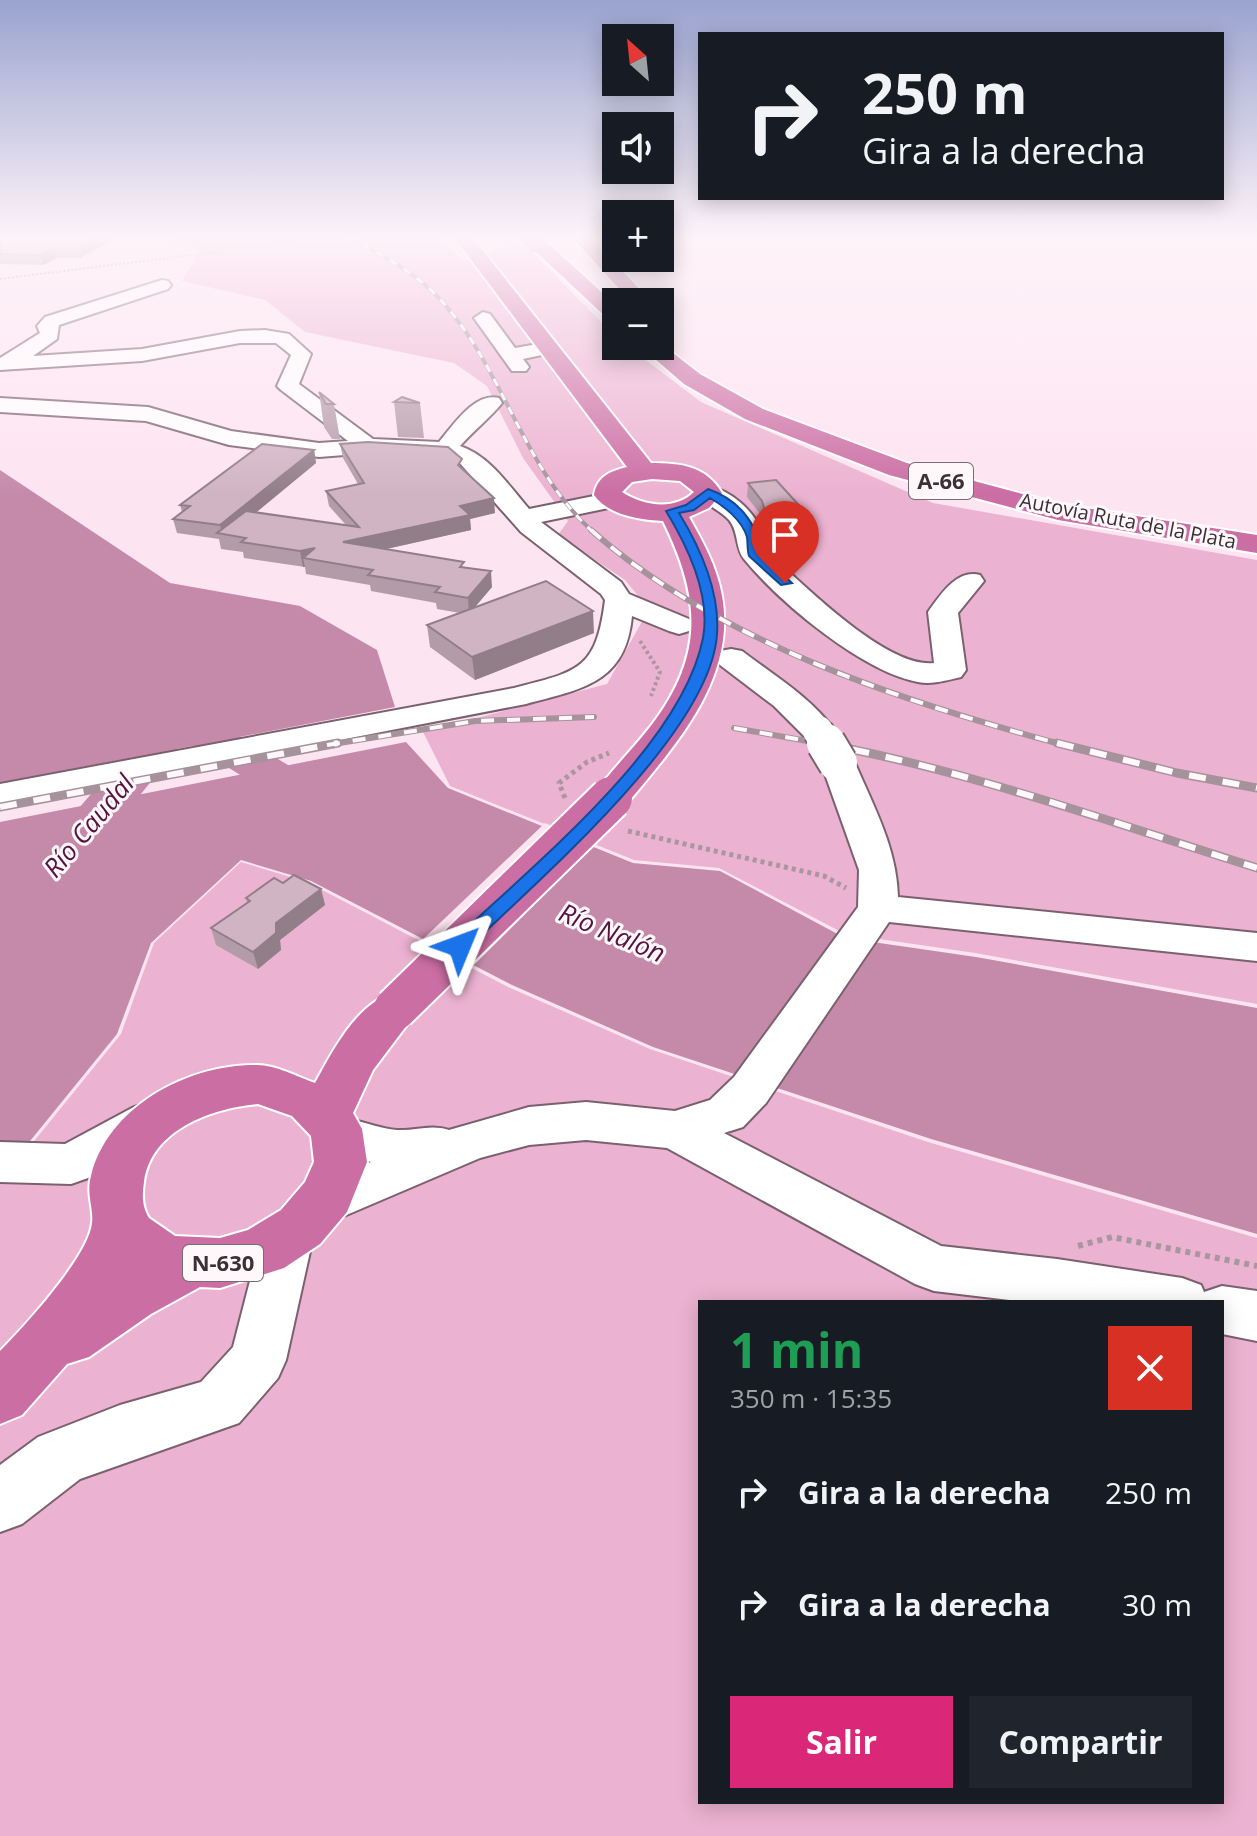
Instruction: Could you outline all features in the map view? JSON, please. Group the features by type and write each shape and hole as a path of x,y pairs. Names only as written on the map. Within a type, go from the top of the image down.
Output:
{"highway":[{"path":"540,323 549,348 644,471"},
{"name":"Autovía Ruta de la Plata","path":"668,360 692,379 754,414 898,469 1058,512 1257,544"},
{"name":"Autovía Ruta de la Plata","path":"713,362 788,405 923,455 1067,492 1257,522"},
{"path":"644,471 681,473 705,485 708,493 702,501 690,507 672,511 644,511 620,505 608,495 609,485 623,476 644,471"},
{"name":"N-630","path":"16,1377 92,1287 117,1212 116,1177 126,1154 141,1133 162,1115 193,1097 227,1087 260,1084 322,1061 382,1021 615,814 698,681 710,636 709,598 705,582 690,541 672,511"},
{"name":"N-630","path":"16,1377 130,1295 188,1265 256,1254 305,1221 335,1181 341,1157 333,1124 341,1078 382,1021"},
{"name":"N-630","path":"260,1084 292,1090 333,1124"},
{"name":"N-630","path":"117,1212 135,1243 159,1257 188,1265"}],"street":[{"path":"4,363 50,335 46,326 50,323"},
{"path":"486,323 515,361 549,348"},
{"path":"4,363 142,355 240,337 282,338 301,354 288,386 370,446"},
{"path":"445,449 475,415 491,403"},
{"path":"0,405 148,414 207,433 319,450 370,446 445,449 466,456 554,547 611,588 619,612 612,649 600,667 580,679 515,697 0,795"},
{"path":"708,493 723,500 745,521 753,537 754,554 846,636 879,657 921,673 950,670 943,612 970,581"},
{"path":"523,518 614,500"},
{"path":"619,612 679,625"},
{"path":"675,1130 726,1114 750,1090 871,917 878,870 838,763 818,731 785,699 731,658"},
{"path":"871,917 1257,947"},
{"path":"0,1162 71,1164 162,1115"},
{"path":"333,1124 397,1149 469,1142 529,1126 586,1121 675,1130 934,1268 1057,1282 1170,1300"},
{"path":"0,1502 59,1458 120,1434 219,1404 258,1360 305,1221 469,1142"},
{"path":"71,1164 117,1212"},
{"path":"1224,1310 1257,1316"}],"path":[{"path":"619,612 660,672 648,706"},
{"path":"567,805 559,783 587,762 621,749"},
{"path":"615,814 824,876 871,917"}],"shaded area":[{"path":"293,323 602,323 602,360 646,360 701,402 933,503 1257,560 1257,1004 975,953 845,934 719,868 634,860 450,786 423,732 607,684 649,609 625,580 558,535 568,521 523,458 487,386 454,363 305,332"},
{"path":"241,862 307,882 508,987 650,1049 928,1142 1257,1238 1257,1836 0,1836 0,1183 121,1034 154,943"}],"water":[{"path":"0,470 170,583 300,606 377,650 395,707 0,783"},
{"path":"406,742 448,788 633,863 720,871 845,938 976,957 1257,1008 1257,1234 931,1139 653,1047 512,985 311,881 241,860 151,943 117,1034 0,1178 0,822"}],"pier":[{"path":"545,823 595,844 471,968 420,942"}],"building":[{"path":"319,392 334,404 326,404"},
{"path":"402,397 420,403 394,402"},
{"path":"368,442 448,447 462,459 458,465 494,498 460,506 470,515 343,542 464,562 460,567 491,571 468,598 435,592 440,587 368,575 373,570 303,558 315,548 300,551 241,542 246,538 217,533 246,511 359,527 326,491 364,483 340,444"},
{"path":"262,444 314,450 220,525 173,519 190,506 180,505"},
{"path":"776,480 806,513 767,517 762,501 748,483"},
{"path":"546,581 593,611 472,657 427,625"},
{"path":"294,875 321,889 276,923 276,933 253,952 211,928 250,901 246,898 274,878 283,883"}],"waterway":[{"name":"Río Caudal","path":"0,934 179,718"},
{"name":"Río Nalón","path":"185,722 323,806"}],"railway":[{"path":"459,323 496,382 547,477 568,506 591,530"},
{"path":"591,530 641,570 696,605 754,636 877,688 1064,745"},
{"path":"330,745 475,721 594,717"},
{"path":"734,728 822,744"},
{"path":"330,745 338,743"},
{"path":"1057,743 1177,773 1257,788"},
{"path":"822,744 830,745"},
{"path":"822,744 985,783 1257,868"},
{"path":"0,807 330,745"}],"route":[{"path":"460,946 611,798 667,733 698,681 710,636 709,598 690,541 672,511 690,507 702,501 708,493 723,500 745,521 753,537 754,554 785,583"}]}
